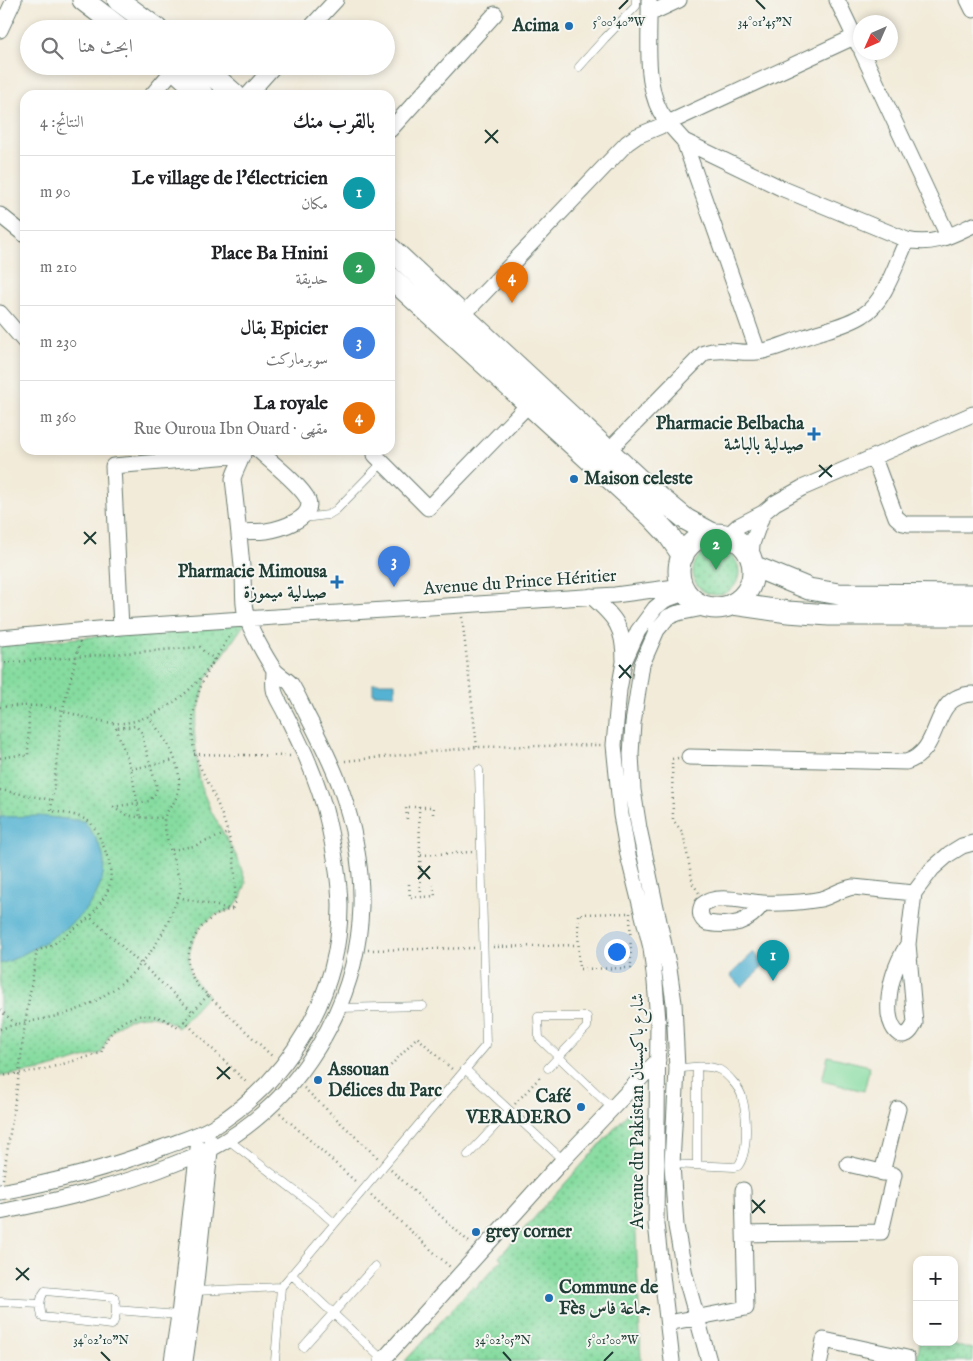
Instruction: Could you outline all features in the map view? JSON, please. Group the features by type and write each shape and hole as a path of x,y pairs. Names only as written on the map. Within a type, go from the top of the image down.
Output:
{"main road":[{"path":"83,0 109,20"},
{"path":"118,0 144,20"},
{"path":"181,75 197,90"},
{"path":"212,75 229,90"},
{"path":"395,253 666,504 687,520 742,544 752,562 753,576 750,586 742,598 733,604 721,607 708,607 698,602 685,589 680,573 683,556 694,542 703,537 720,535"},
{"path":"395,282 652,517 668,534 683,556"},
{"path":"752,562 809,589 839,594 973,596"},
{"path":"733,604 780,611 829,615 973,615"}],"street":[{"path":"0,30 14,0"},
{"path":"317,20 336,0"},
{"path":"679,0 649,7 650,66 653,91 660,110 668,123 684,141 758,352"},
{"path":"837,0 853,33"},
{"path":"968,0 973,10"},
{"path":"395,124 495,14"},
{"path":"462,316 627,143 637,136 853,48"},
{"path":"866,60 948,236"},
{"path":"156,90 166,75"},
{"path":"252,90 266,75"},
{"path":"684,141 781,188 906,240 920,243 929,242 973,225"},
{"path":"0,215 20,231"},
{"path":"608,451 704,353 713,350 758,352 844,323 867,312 879,298 885,287 906,240"},
{"path":"0,313 20,336"},
{"path":"378,459 428,508 528,404"},
{"path":"720,535 763,513 775,503 802,488 973,414"},
{"path":"120,627 113,466 215,455"},
{"path":"0,1212 118,1185 203,1152 227,1139 267,1110 295,1080 322,1041 339,1008 356,950 361,908 361,882 350,819 331,763 290,682 274,670 243,619 239,532 233,479 242,455"},
{"path":"239,532 266,531 288,525 301,518 308,509 308,500 300,489 263,455"},
{"path":"874,458 899,521 908,524 973,524"},
{"path":"752,562 752,544 763,513"},
{"name":"Avenue du Prince Héritier","path":"0,638 120,627 460,606 685,589"},
{"name":"Avenue du Pakistan شارع باكيستان","path":"672,1361 656,1224 658,1022 652,948 624,831 616,778 614,745 619,690 624,662 638,631 648,616 665,600 685,589"},
{"path":"591,596 607,610 619,626 624,645 624,662"},
{"name":"Avenue du Pakistan شارع باكيستان","path":"708,607 668,617 657,630 642,664 633,723 631,754 633,790 641,838 670,968 674,1003 677,1069 672,1164 676,1226 685,1275 709,1361"},
{"path":"1,1192 115,1165 206,1131 240,1108 257,1093 282,1066 313,1020 323,997 335,952 340,904 338,876 327,819 308,762 274,690 274,670"},
{"path":"689,757 906,762 913,760 924,750 947,705 957,696 973,694"},
{"path":"308,762 331,763"},
{"path":"908,944 899,959 893,975 890,995 889,1012 891,1023 894,1030 900,1035 906,1035 916,1023 908,944 914,893 932,869 949,854 962,846 973,843"},
{"path":"763,903 752,916 744,922 735,924 711,924 704,921 700,913 702,904 710,900 737,900 763,903 813,900 853,887 914,893"},
{"path":"383,1360 563,1160 658,1060"},
{"path":"882,1173 898,1109"},
{"path":"172,1361 206,1131"},
{"path":"185,1361 195,1291 203,1152"},
{"path":"744,1234 881,1232 894,1176 848,1164"},
{"path":"668,1323 746,1308 743,1190"},
{"path":"820,1361 824,1340 907,1358 907,1361"}],"lane":[{"path":"579,67 636,6 636,0"},
{"path":"301,518 328,515 336,510 378,459"},
{"path":"275,1361 281,1287 486,1045 479,770"},
{"path":"339,1008 423,1006"},
{"path":"548,1068 558,1057 587,1027 587,1017 538,1017 539,1038 558,1057 612,1108"},
{"path":"697,1067 697,1165"},
{"path":"672,1164 738,1166 743,1156 747,1133 742,1096 733,1082 720,1070 697,1067 677,1069"},
{"path":"462,1072 563,1160"},
{"path":"468,1155 509,1111"},
{"path":"227,1139 334,1223"},
{"path":"303,1347 375,1266"},
{"path":"291,1274 383,1360"},
{"path":"195,1291 281,1287"},
{"path":"46,1291 113,1297 116,1300 116,1310 112,1325 44,1317 42,1316 40,1304 46,1291"},
{"path":"0,1302 40,1304"},
{"path":"116,1310 179,1315"}],"path":[{"path":"460,606 477,747"},
{"path":"0,707 29,706 56,708 76,716 114,723 132,722 174,702 194,686 243,619"},
{"path":"1,1192 37,951 54,944 90,917 108,890 112,873 98,832 90,822 75,815 51,811 62,712 77,657 82,630"},
{"path":"0,663 200,647 206,654 214,658"},
{"path":"214,658 212,668 202,685 195,706 192,727 194,754 218,805 228,834 235,878 235,899 232,909"},
{"path":"0,758 19,755 28,756 29,706"},
{"path":"0,1029 59,1016 84,1006 126,980 156,946 166,927 181,886 165,834 164,818 176,799 181,779 175,754 148,716"},
{"path":"114,723 131,769 140,818"},
{"path":"117,728 136,726 140,732 157,788 154,796 149,801 113,807 120,812 140,818 164,818"},
{"path":"331,763 477,747 614,745"},
{"path":"194,754 308,762"},
{"path":"689,757 672,759 673,820 683,833 693,884 701,895 710,900"},
{"path":"131,769 175,760"},
{"path":"0,790 52,800"},
{"path":"419,806 421,896"},
{"path":"407,819 406,807 419,806 434,807 434,818"},
{"path":"171,850 194,846 228,834"},
{"path":"420,854 482,852"},
{"path":"409,884 410,898 435,896 434,885"},
{"path":"178,897 232,909"},
{"path":"232,909 218,914 206,922 198,931 191,947 189,964 192,978 282,1066"},
{"path":"630,913 631,968 579,969 578,946 578,914 630,913"},
{"path":"90,917 193,1012"},
{"path":"356,950 578,946"},
{"path":"0,1076 42,1070 101,1053 110,1034 131,1017 155,1016 171,1022 178,1028 208,995"},
{"path":"0,1010 16,1024"},
{"path":"184,1021 257,1093"},
{"path":"384,1073 417,1037 462,1072"},
{"path":"509,1111 548,1068"}],"green space":[{"path":"716,549 729,553 735,559 739,572 735,585 729,591 716,595 703,591 697,585 693,572 697,559 703,553"},
{"path":"245,623 206,680 194,728 198,774 203,792 211,811 238,859 246,883 241,897 232,909 215,915 200,927 192,943 189,955 190,972 198,985 208,995 178,1028 160,1018 151,1016 133,1018 116,1027 109,1035 101,1053 42,1070 0,1076 0,645"},
{"path":"828,1056 870,1066 864,1091 822,1081"},
{"path":"631,1110 641,1361 405,1361 473,1286 475,1289 502,1259 499,1257"},
{"path":"919,1346 958,1346 973,1349 973,1361 917,1361"}],"water":[{"path":"373,683 395,683 395,695 373,694"},
{"path":"39,816 84,821 98,842 103,854 102,881 88,906 68,926 31,950 0,964 0,817"},
{"path":"754,952 765,965 741,987 730,975"}],"place":[{"name":"Acima","path":"569,26"},
{"name":"La royale","path":"512,303"},
{"name":"Pharmacie Belbacha صيدلية بالباشة","path":"814,434"},
{"name":"Maison celeste","path":"574,479"},
{"name":"Place Ba Hnini","path":"716,570"},
{"name":"Pharmacie Mimousa صيدلية ميموزة","path":"337,582"},
{"name":"Epicier بقال","path":"394,587"},
{"name":"Le village de l'électricien","path":"773,981"},
{"name":"Assouan Délices du Parc","path":"318,1080"},
{"name":"Café VERADERO","path":"581,1107"},
{"name":"grey corner","path":"476,1232"},
{"name":"Commune de Fès جماعة فاس","path":"549,1298"}]}
